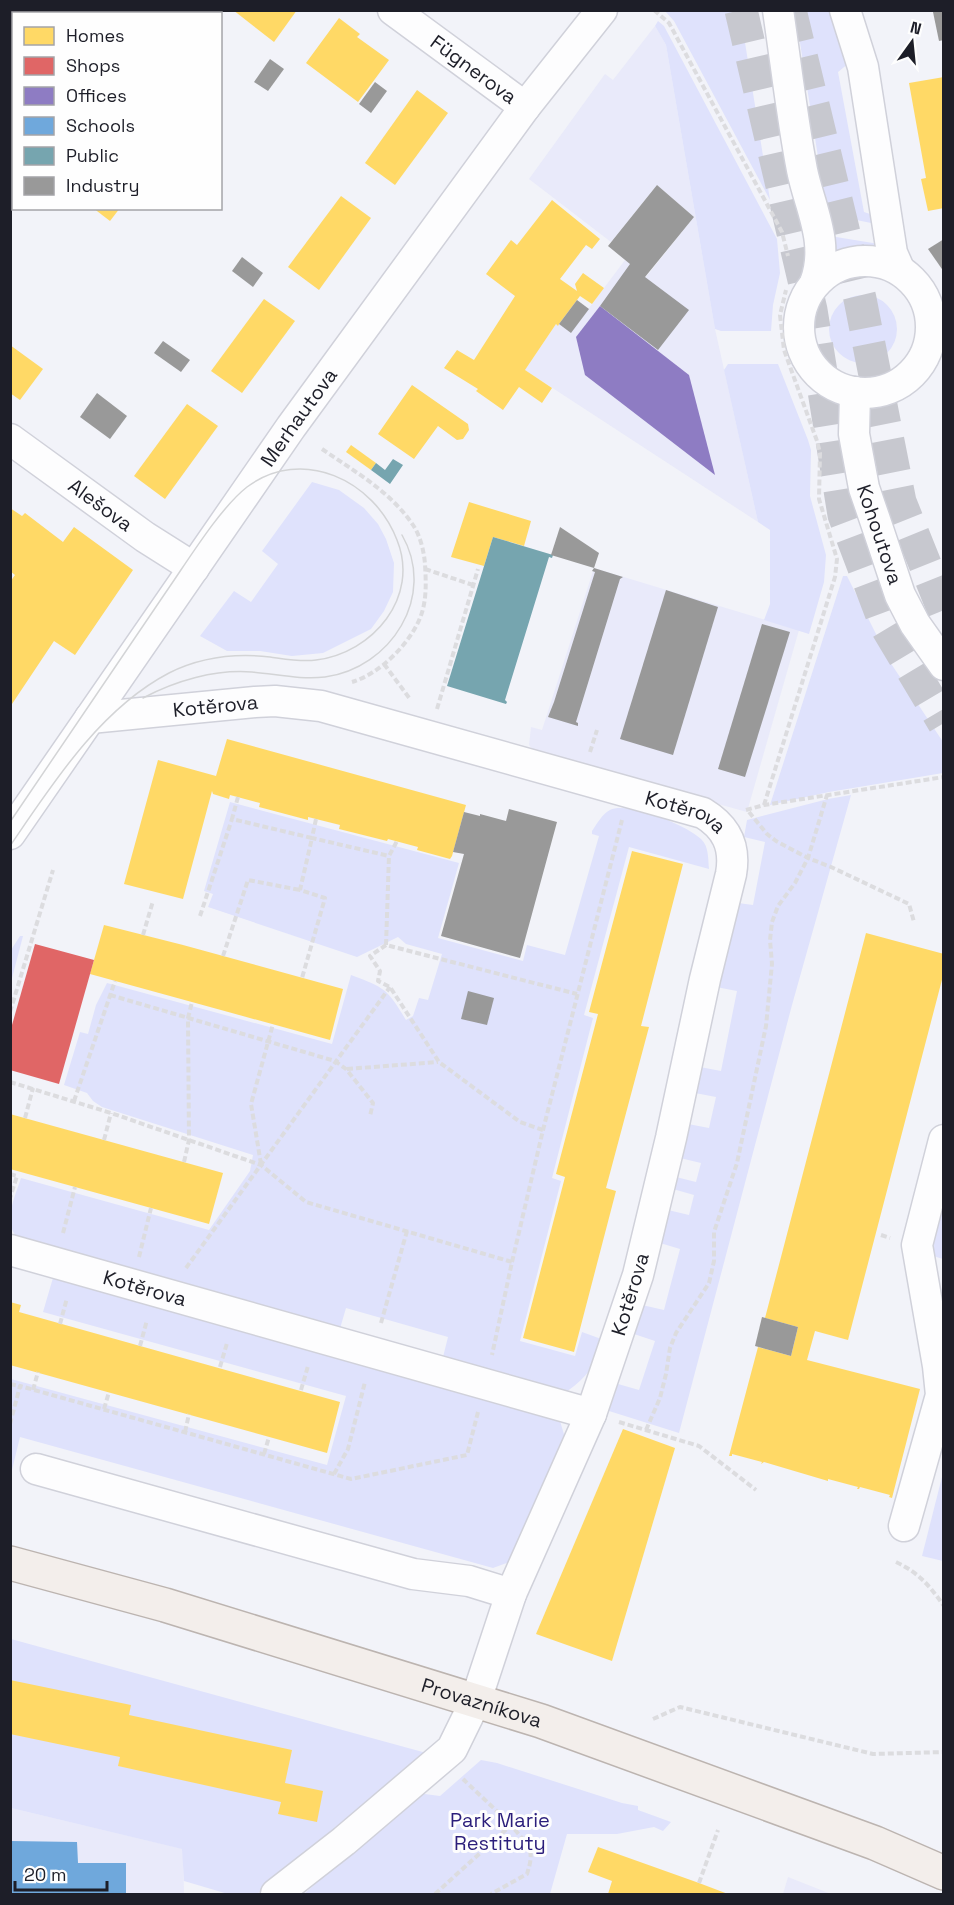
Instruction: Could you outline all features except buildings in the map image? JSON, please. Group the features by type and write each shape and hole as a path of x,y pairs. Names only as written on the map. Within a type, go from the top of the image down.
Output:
{"main road":[{"name":"Provazníkova","path":"10,1563 165,1605 541,1721 875,1843 944,1874"}],"street":[{"name":"Fügnerova","path":"393,10 525,107"},
{"name":"Merhautova","path":"10,834 291,427 525,107 602,10"},
{"path":"778,10 802,169 817,227 820,269 801,283"},
{"path":"845,10 862,67 892,253 899,269"},
{"path":"859,261 881,262 899,269 916,285 937,319 930,344 921,362 907,378 883,391 843,390 823,378 806,359 800,343 799,318 806,296 801,283 838,266 859,261"},
{"name":"Kohoutova","path":"855,392 854,434 864,488 874,520 900,596 915,624 944,665"},
{"name":"Alešova","path":"10,440 145,537 194,568"},
{"name":"Kotěrova","path":"90,718 275,702 321,706 703,813 714,820 729,838 733,862 638,1275 591,1414 511,1594 476,1700 452,1749 344,1841 276,1894"},
{"path":"904,1526 941,1395 917,1245 944,1140"},
{"name":"Kotěrova","path":"10,1250 591,1414"},
{"path":"36,1469 413,1574 469,1581 511,1594"}],"path":[{"path":"654,10 669,23 782,232 788,260"},
{"path":"764,805 835,577 837,559 819,499 818,441 784,350 780,331 780,315 801,283"},
{"path":"322,449 391,498 414,527 424,552 426,583 420,619"},
{"path":"429,736 478,568"},
{"path":"425,569 473,585"},
{"path":"591,746 597,730"},
{"path":"746,810 764,805 944,777"},
{"path":"490,1361 543,1130 629,793"},
{"path":"646,1430 660,1398 670,1348 676,1333 709,1283 714,1261 714,1232 737,1162 766,1026 772,964 770,940 772,922 778,906 795,883 808,858 827,795"},
{"path":"200,916 238,797"},
{"path":"232,819 389,856"},
{"path":"300,890 316,819"},
{"path":"386,945 389,856 397,841"},
{"path":"10,1012 52,870"},
{"path":"223,956 248,880 300,890 325,898 302,978"},
{"path":"143,935 153,901"},
{"path":"543,1130 520,1122 439,1062 390,987 378,981 380,970 370,956 386,945 577,994"},
{"path":"74,1101 115,981"},
{"path":"166,1294 390,987"},
{"path":"110,995 335,1061 346,1069 373,1103 370,1116"},
{"path":"184,1162 189,1140 188,1018 192,1002"},
{"path":"261,1165 251,1104 273,1024"},
{"path":"346,1069 439,1062"},
{"path":"10,1082 111,1113 261,1165 306,1202 512,1262"},
{"path":"25,1118 33,1088"},
{"path":"104,1140 111,1113"},
{"path":"10,1174 17,1176 10,1198"},
{"path":"56,1262 75,1187"},
{"path":"132,1285 151,1208"},
{"path":"334,1474 348,1449 407,1231"},
{"path":"33,1390 38,1372"},
{"path":"10,1384 351,1479 467,1455 480,1402"},
{"path":"10,1424 20,1386"},
{"path":"104,1409 109,1392"},
{"path":"184,1432 189,1414"},
{"path":"591,1414 699,1446 756,1490"},
{"path":"264,1454 269,1437"},
{"path":"896,1562 913,1570 944,1606"},
{"path":"654,1719 680,1707 873,1754 944,1752"},
{"path":"441,1758 510,1825 530,1850 527,1874 491,1894"},
{"path":"435,1894 510,1825"},
{"path":"699,1884 718,1830"}],"shaded area":[{"path":"655,26 666,45 715,329 758,522 525,370 556,324 571,332 625,260 646,277 694,217 657,185 611,242 529,179 605,74 613,80"},
{"path":"594,568 799,630 747,812 537,754 529,745 531,727 542,730"},
{"path":"11,1808 183,1849 184,1894 11,1894"},
{"path":"788,1877 831,1894 783,1894"}],"green space":[{"path":"665,11 740,11 770,200 674,21"},
{"path":"795,11 831,11 849,63 838,72 864,212 876,216 876,224 827,214"},
{"path":"658,21 664,26 777,239 780,273 773,305 771,331 715,329 666,45 655,26"},
{"path":"830,236 879,244 880,252 852,252 833,258"},
{"path":"863,295 876,297 887,305 895,316 897,329 895,342 887,353 876,361 863,363 850,361 839,353 831,342 829,329 831,316 839,305 850,297"},
{"path":"728,364 778,364 811,450 810,496 826,555 824,582 809,634 764,620 770,604 770,530 758,522 724,370"},
{"path":"312,482 339,490 364,508 378,524 386,539 394,563 393,592 384,611 371,629 323,653 292,656 260,651 227,651 200,636 234,591 251,602 278,564 262,551"},
{"path":"843,576 847,576 890,662 943,742 943,773 829,792 770,805"},
{"path":"851,795 792,1005 679,1433 609,1411 618,1384 639,1390 655,1341 634,1334 642,1305 664,1310 680,1249 660,1243 668,1210 689,1215 694,1195 673,1189 676,1177 696,1182 701,1163 680,1158 688,1124 709,1128 716,1097 695,1093 700,1067 721,1071 737,991 716,987 731,902 753,905 765,842 744,837 747,820"},
{"path":"230,802 459,863 438,938 523,961 527,945 565,955 599,836 592,834 592,831 610,810 630,809 657,816 694,833 704,842 708,853 709,869 629,847 584,1015 593,1018 552,1178 561,1181 520,1341 575,1356 582,1332 604,1340 590,1370 566,1392 442,1361 448,1337 346,1308 339,1332 37,1248 20,1240 12,1230 12,1207 21,1178 209,1230 250,1171 253,1155 102,1107 87,1093 64,1085 80,1032 88,1034 96,1005 107,983 332,1044 351,975 372,983 384,991 406,1020 413,1016 419,998 428,1000 442,954 406,944 398,937 357,957 208,907 213,894 204,891"},
{"path":"20,936 23,936 11,982 11,950"},
{"path":"943,1206 943,1259 930,1255"},
{"path":"55,1271 560,1421 566,1441 512,1561 493,1568 20,1437 11,1474 11,1379 327,1465 346,1396 43,1312"},
{"path":"943,1473 943,1561 922,1556"},
{"path":"11,1639 430,1754 339,1833 257,1894 228,1894 184,1881 182,1849 11,1808"},
{"name":"Park Marie Restituty","path":"481,1760 638,1806 638,1810 671,1822 663,1831 654,1827 617,1834 567,1834 550,1894 304,1894 417,1793 440,1796"}],"tunnel":[{"path":"741,10 811,310 844,515 886,626 944,723"},
{"path":"790,10 860,299 900,502 944,611"}],"tram line":[{"path":"10,822 204,536 225,508 247,487 268,475 290,470 313,470 334,476 354,486 372,501 386,519 397,540 402,561 402,582 397,601 373,634 337,655 316,660 231,656 193,663 169,673 144,688 100,727 61,773 10,846"},
{"path":"143,698 168,686 210,674 252,672 316,678 349,671 370,660 388,644 401,625 410,604 414,582 411,558 402,535"}]}
